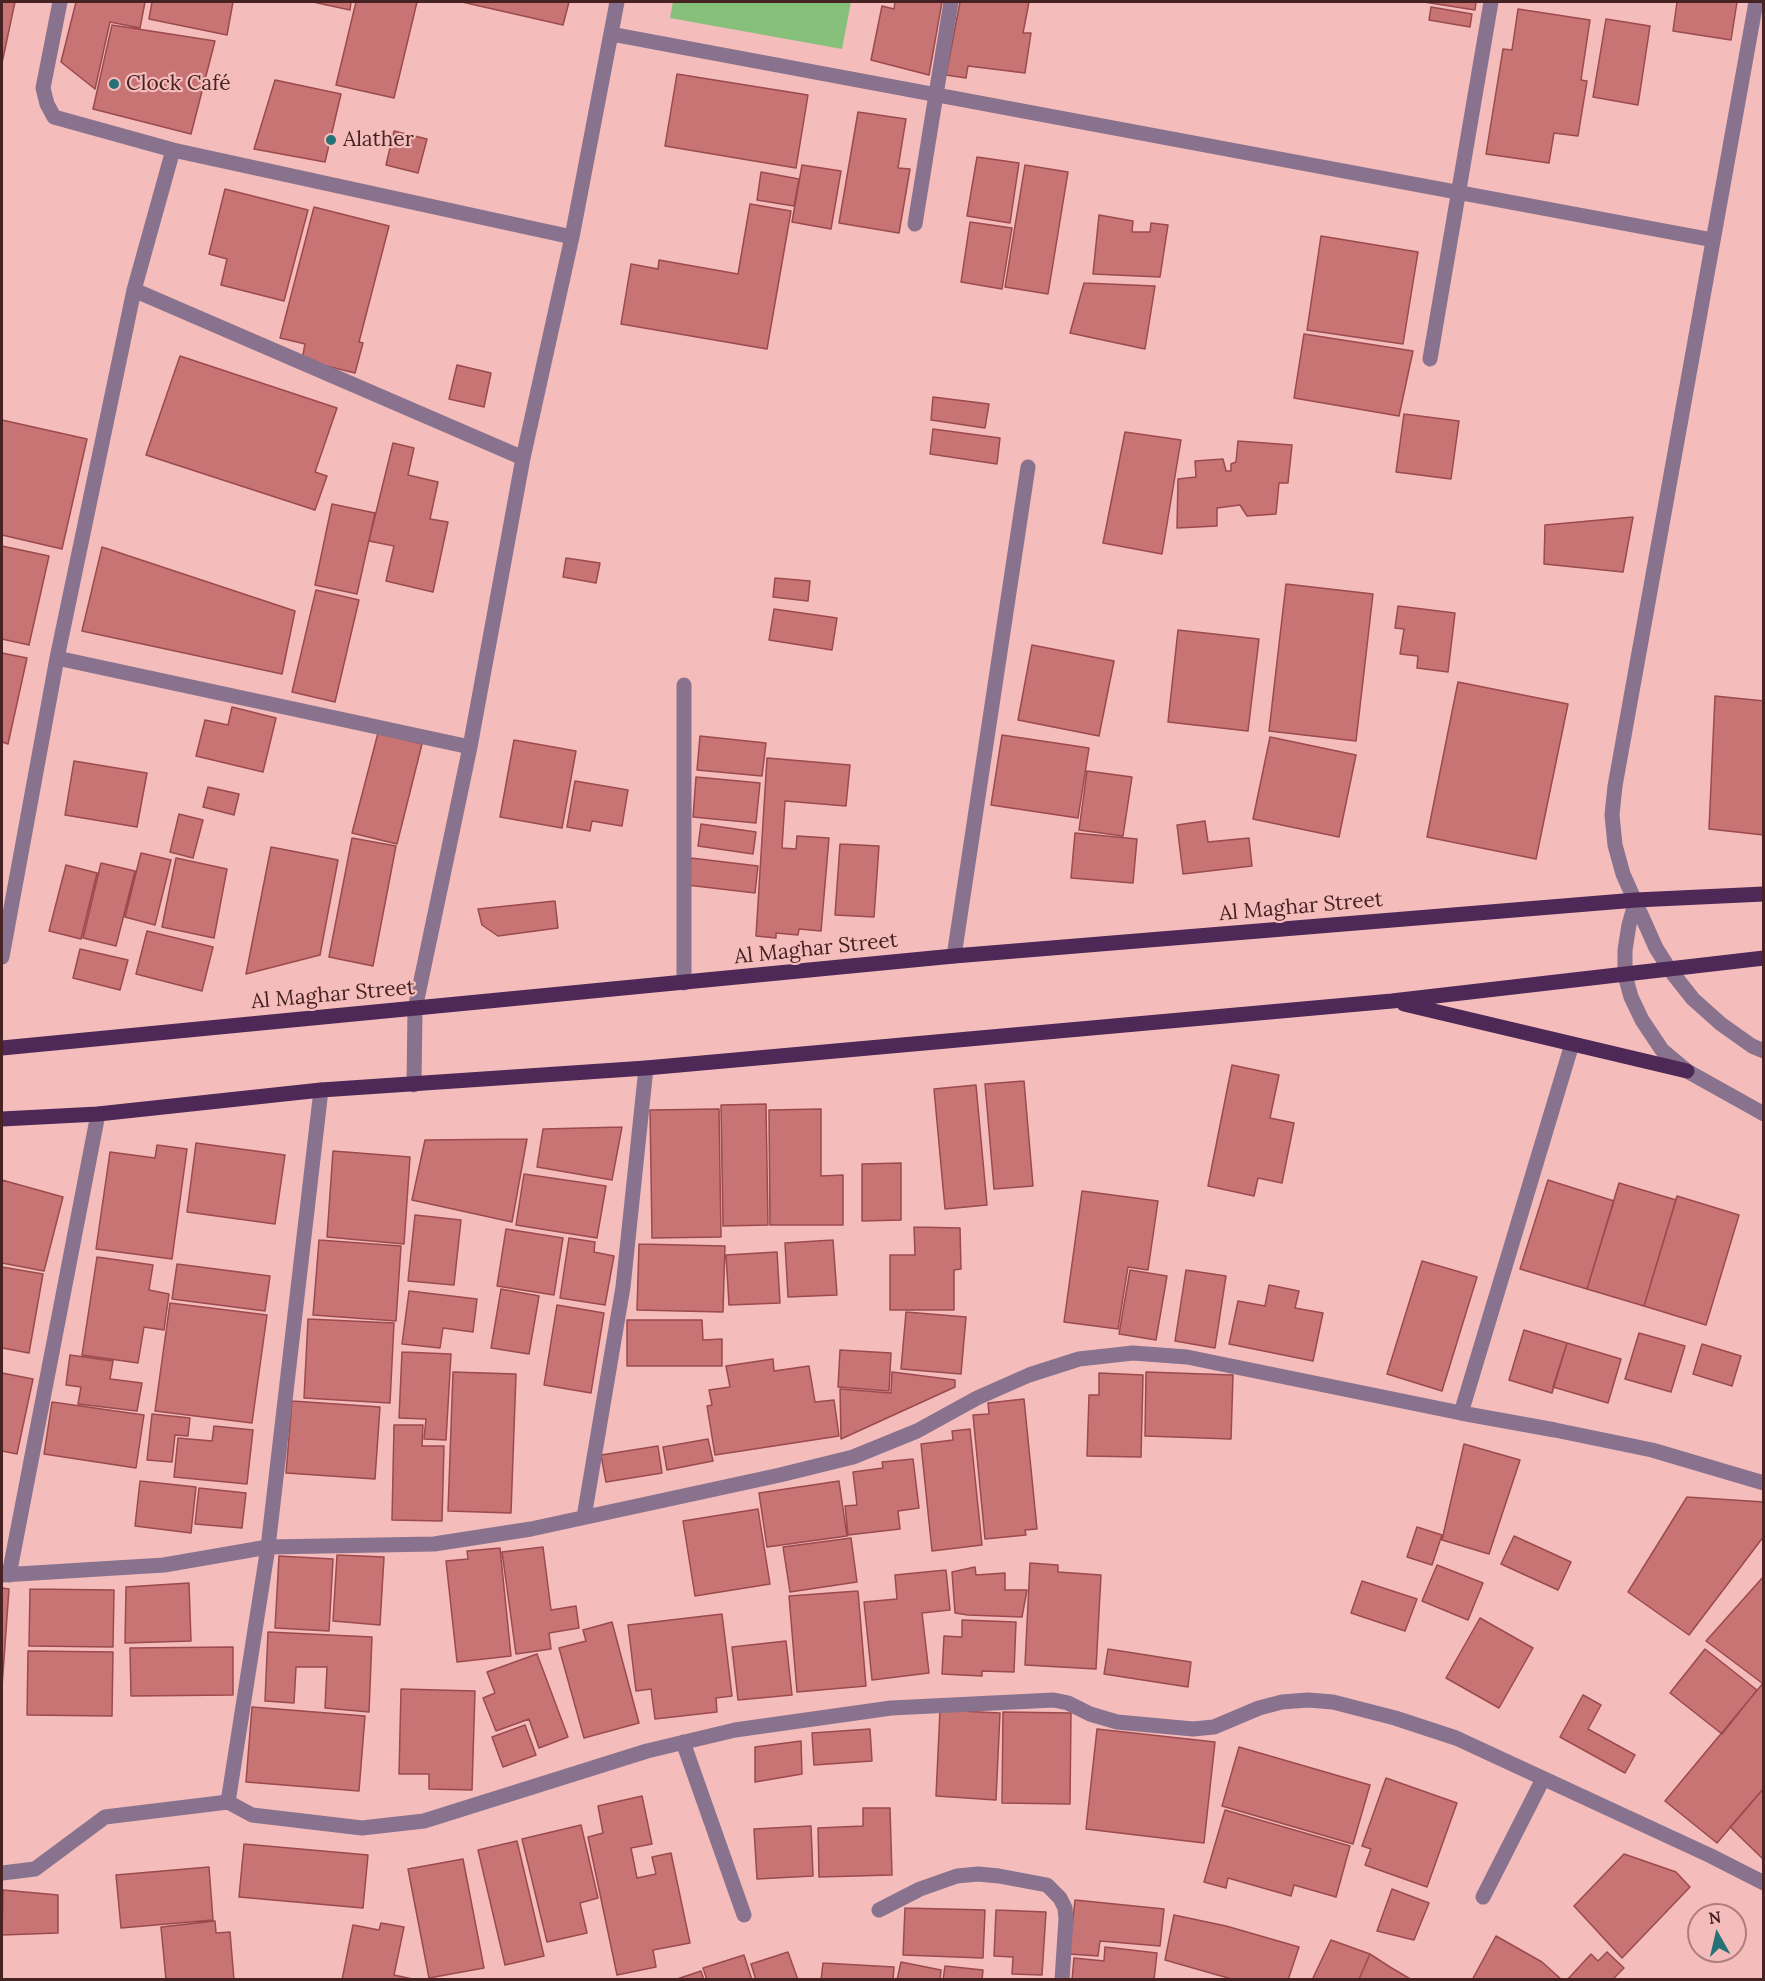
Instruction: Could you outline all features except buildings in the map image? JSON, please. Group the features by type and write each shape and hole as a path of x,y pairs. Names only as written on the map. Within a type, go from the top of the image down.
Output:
{"main road":[{"name":"Al Maghar Street","path":"2,1048 954,956 1636,900 1764,894"},
{"path":"2,1119 98,1114 321,1090 646,1068 1392,1001 1764,958"},
{"path":"1392,1001 1687,1071"}],"street":[{"path":"60,2 43,88 46,104 54,117 173,150 572,237"},
{"path":"414,1085 415,1009 470,747 523,458 572,237 618,2"},
{"path":"915,224 951,2"},
{"path":"1430,359 1491,2"},
{"path":"1756,2 1615,786 1612,815 1615,845 1623,874 1656,948 1670,970 1693,999 1721,1024 1752,1046 1764,1051"},
{"path":"611,34 1713,240"},
{"path":"2,957 57,658 134,290 173,150"},
{"path":"134,290 523,458"},
{"path":"954,956 1028,466"},
{"path":"57,658 470,747"},
{"path":"684,685 684,983"},
{"path":"1636,900 1625,950 1625,975 1631,997 1642,1020 1662,1050 1687,1071 1764,1114"},
{"path":"1461,1413 1572,1044"},
{"path":"584,1517 623,1287 646,1068"},
{"path":"228,1802 268,1548 321,1090"},
{"path":"98,1114 5,1575 164,1564 268,1548 434,1544 531,1529 853,1457 917,1431 977,1398 1029,1374 1079,1359 1133,1353 1187,1357 1555,1430 1652,1450 1764,1483"},
{"path":"2,1873 35,1869 105,1817 228,1802 252,1815 362,1828 424,1821 647,1751 683,1742 735,1730 891,1708 1054,1700 1117,1722 1193,1729 1214,1727 1259,1708 1282,1702 1308,1700 1333,1701 1456,1738 1711,1856 1764,1883"},
{"path":"683,1742 744,1915"},
{"path":"1483,1897 1543,1779"},
{"path":"879,1910 920,1888 957,1876 978,1874 999,1876 1047,1885 1060,1898 1065,1908 1062,1980"}],"green space":[{"path":"673,2 851,2 842,49 670,18"}],"place":[{"name":"Clock Café","path":"114,84"},
{"name":"Alather","path":"331,140"}]}
